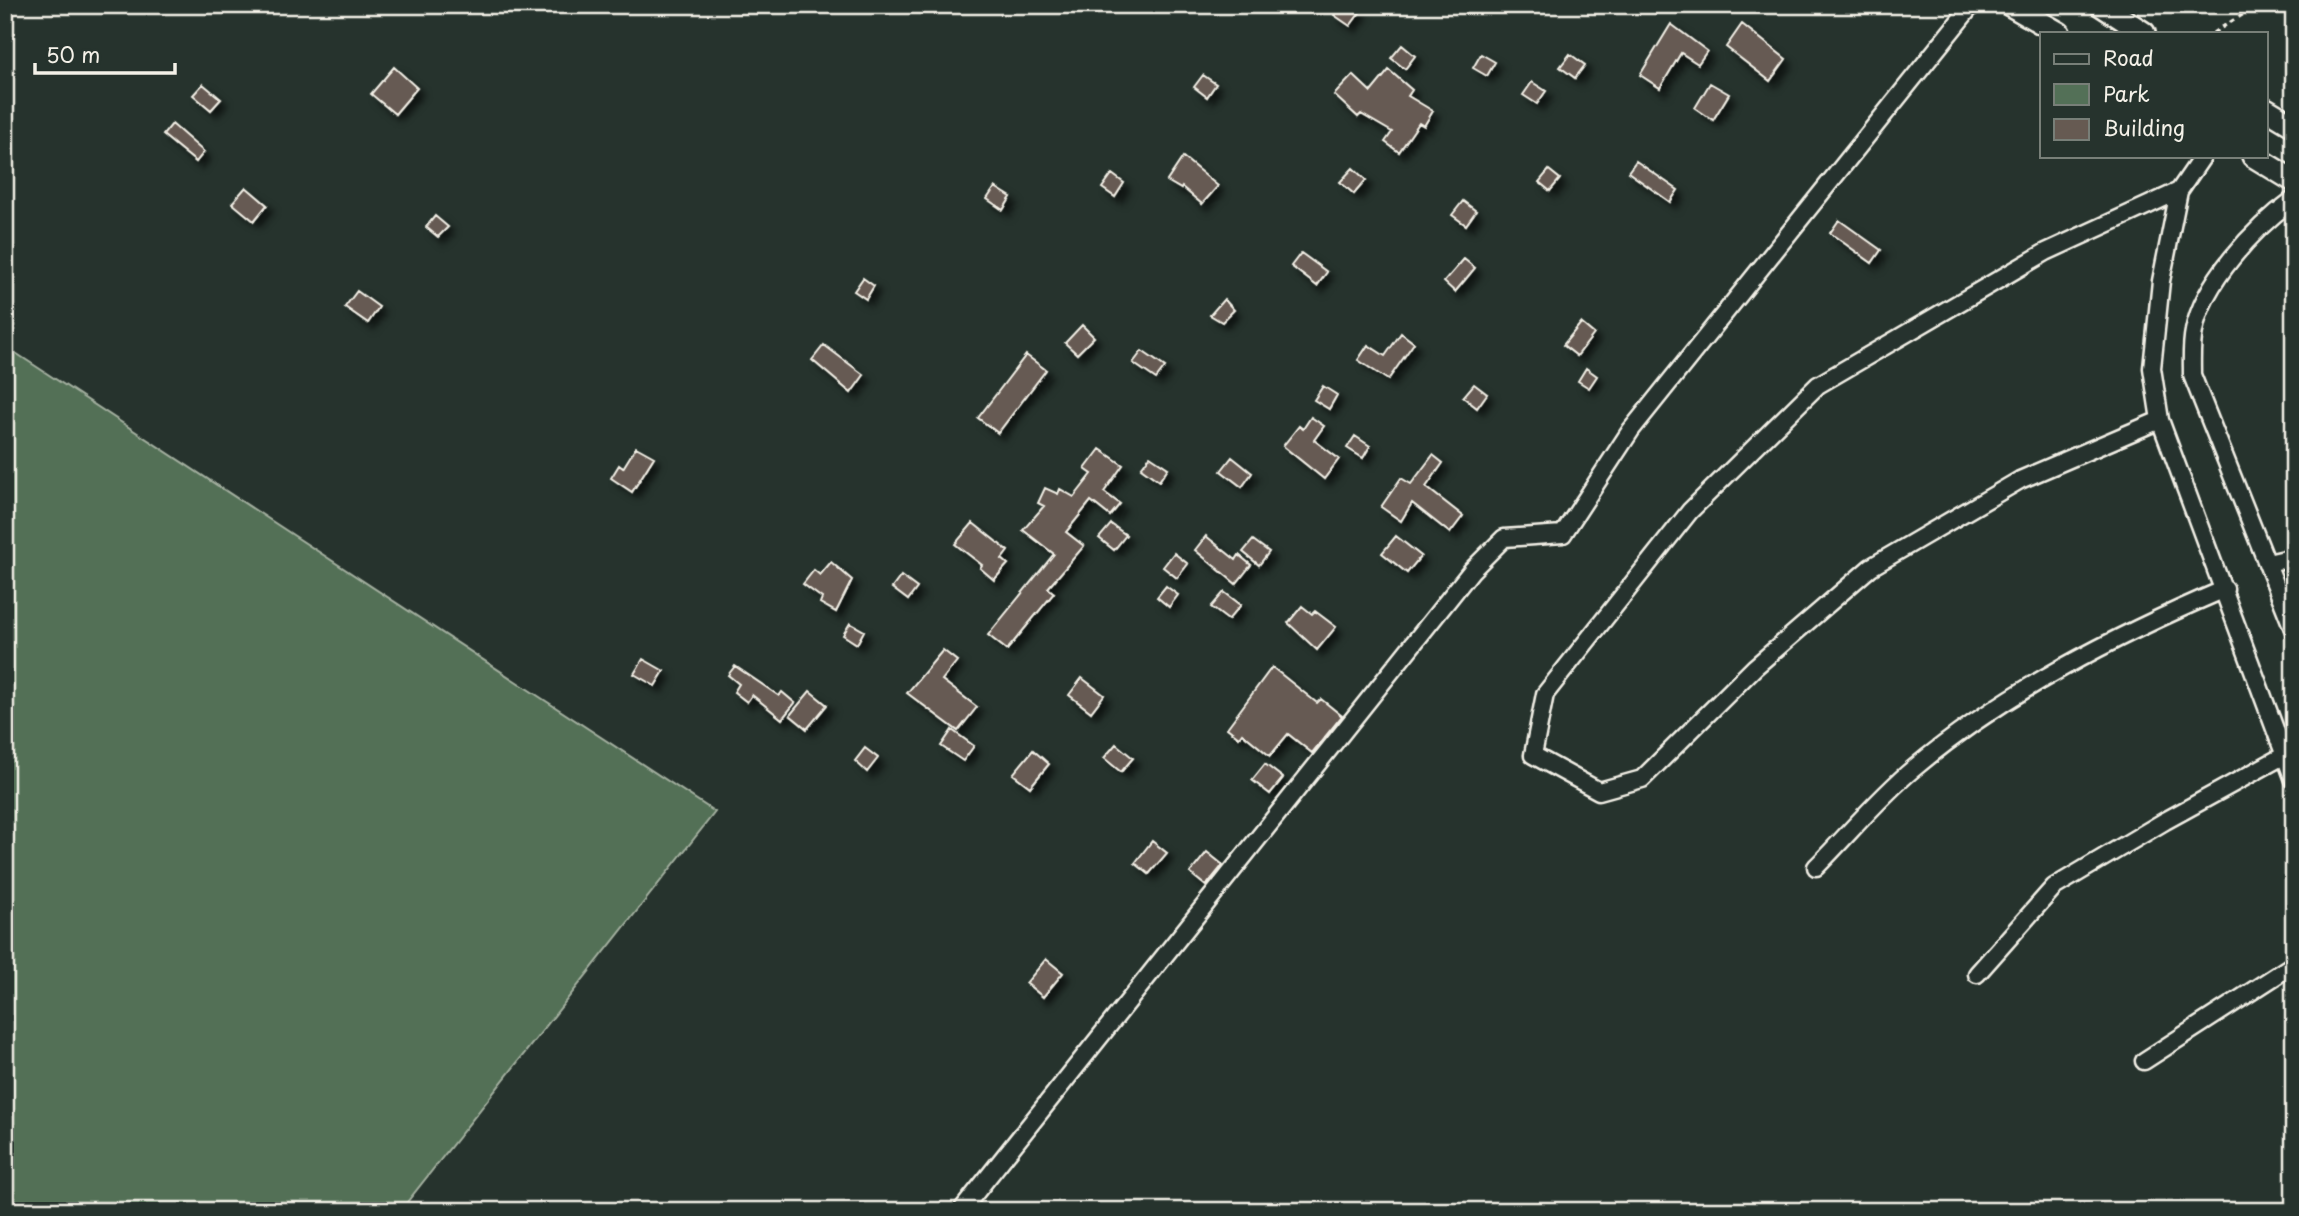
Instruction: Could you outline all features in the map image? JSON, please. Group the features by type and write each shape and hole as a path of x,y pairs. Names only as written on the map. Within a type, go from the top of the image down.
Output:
{"main road":[{"path":"2010,5 2057,32"},
{"path":"2101,5 2142,32"},
{"path":"2268,110 2294,126"},
{"path":"2256,158 2294,181"}],"street":[{"path":"961,1211 1472,570 1504,538 1563,534 1647,410 1972,5"},
{"path":"2202,158 2179,191 2161,281 2152,368 2160,420 2294,780"},
{"path":"2160,420 2020,480 1871,567 1755,667 1642,779 1599,791 1533,755 1545,694 1690,511 1818,386 2046,252 2179,191"},
{"path":"2294,199 2265,220 2208,291 2194,332 2192,375 2294,631"},
{"path":"2268,563 2294,557"},
{"path":"1816,867 1913,769 2015,696 2127,631 2225,589"},
{"path":"1977,974 2054,887 2165,821 2285,755"},
{"path":"2144,1061 2294,964"}],"path":[{"path":"2215,32 2258,5"}],"green space":[{"path":"5,346 715,812 400,1211 5,1211"}],"building":[{"path":"1341,5 1352,5 1361,11 1350,26 1334,15"},
{"path":"1671,24 1707,51 1698,64 1681,53 1660,88 1640,75"},
{"path":"1742,24 1786,59 1770,81 1726,47"},
{"path":"1402,45 1415,56 1405,69 1391,58"},
{"path":"1481,54 1495,62 1487,76 1473,68"},
{"path":"1570,54 1585,65 1575,78 1560,67"},
{"path":"394,67 417,88 395,114 371,94"},
{"path":"1389,70 1412,90 1408,96 1433,111 1424,126 1419,123 1399,152 1385,142 1392,132 1361,114 1358,117 1334,95 1353,75 1371,92"},
{"path":"1203,75 1216,84 1207,97 1194,87"},
{"path":"1532,82 1546,91 1537,104 1523,95"},
{"path":"1710,83 1729,94 1713,120 1695,108"},
{"path":"203,84 221,99 211,110 193,95"},
{"path":"172,124 204,152 196,162 163,135"},
{"path":"1183,157 1218,186 1202,204 1182,187 1181,189 1167,181"},
{"path":"1636,161 1678,190 1670,202 1628,172"},
{"path":"1353,168 1366,180 1354,194 1340,182"},
{"path":"1549,170 1560,179 1550,191 1539,182"},
{"path":"1112,174 1124,183 1115,197 1102,188"},
{"path":"246,187 267,205 254,221 232,203"},
{"path":"995,187 1011,197 1003,210 987,199"},
{"path":"1463,201 1476,211 1466,225 1452,215"},
{"path":"435,216 448,227 438,237 426,227"},
{"path":"1839,220 1881,250 1872,263 1830,233"},
{"path":"1301,253 1327,272 1317,286 1291,266"},
{"path":"1464,259 1475,268 1455,292 1444,282"},
{"path":"863,278 874,286 866,299 854,291"},
{"path":"357,291 379,307 368,323 345,307"},
{"path":"1224,299 1234,310 1222,322 1210,315"},
{"path":"1581,323 1594,334 1577,356 1563,345"},
{"path":"1082,325 1094,337 1077,354 1065,343"},
{"path":"1401,333 1414,343 1388,380 1358,360 1368,345 1385,356"},
{"path":"824,345 864,375 851,393 812,360"},
{"path":"1142,351 1165,367 1156,379 1133,363"},
{"path":"1026,355 1046,370 998,433 978,418"},
{"path":"1586,368 1597,376 1589,388 1578,381"},
{"path":"1474,384 1487,394 1477,408 1463,397"},
{"path":"1323,386 1337,395 1329,409 1314,400"},
{"path":"1311,417 1324,426 1314,440 1339,459 1324,479 1283,446 1299,426 1303,429"},
{"path":"1355,436 1370,446 1363,458 1347,448"},
{"path":"636,447 654,457 632,492 611,478 619,465 623,468"},
{"path":"1100,449 1123,465 1104,492 1120,504 1110,516 1091,501 1066,532 1084,546 1048,588 1054,593 1007,650 988,635 1054,554 1023,530 1044,506 1038,503 1045,488 1058,494 1060,489 1074,497 1092,474 1085,469"},
{"path":"1433,455 1443,463 1426,487 1463,516 1450,533 1412,503 1401,521 1381,507 1401,478 1411,484"},
{"path":"1150,456 1168,468 1159,481 1141,468"},
{"path":"1232,457 1252,473 1242,487 1221,471"},
{"path":"973,523 1008,551 1002,559 1008,564 994,580 980,568 982,565 955,544"},
{"path":"1111,524 1126,535 1114,550 1099,538"},
{"path":"1206,536 1236,560 1239,555 1251,565 1236,584 1195,550"},
{"path":"1396,536 1421,556 1407,573 1382,553"},
{"path":"1253,540 1269,552 1259,565 1243,552"},
{"path":"1174,553 1188,564 1177,578 1163,567"},
{"path":"831,562 852,580 836,612 820,603 822,598 803,584 814,570 820,575"},
{"path":"901,576 917,588 908,600 892,588"},
{"path":"1166,586 1178,595 1169,607 1157,597"},
{"path":"1224,592 1241,605 1228,620 1211,607"},
{"path":"1302,606 1312,614 1315,611 1336,627 1317,650 1288,623"},
{"path":"850,623 864,631 857,644 843,635"},
{"path":"943,650 957,661 942,680 977,707 958,731 907,693"},
{"path":"643,659 664,671 655,686 634,674"},
{"path":"735,666 779,696 782,692 795,703 782,719 752,695 747,702 734,692 739,684 728,675"},
{"path":"1272,667 1317,703 1321,699 1342,716 1312,753 1288,734 1270,756 1242,733 1239,737 1227,728"},
{"path":"1082,678 1104,695 1091,712 1069,695"},
{"path":"810,691 827,705 807,729 790,715"},
{"path":"952,730 974,746 963,761 941,746"},
{"path":"1116,744 1133,758 1121,772 1104,758"},
{"path":"865,748 878,758 867,772 855,761"},
{"path":"1033,750 1049,764 1030,787 1013,774"},
{"path":"1265,764 1283,778 1270,794 1252,780"},
{"path":"1152,841 1167,853 1149,874 1135,863"},
{"path":"1207,852 1223,865 1206,886 1190,873"},
{"path":"1046,959 1063,973 1043,997 1026,983"}]}
